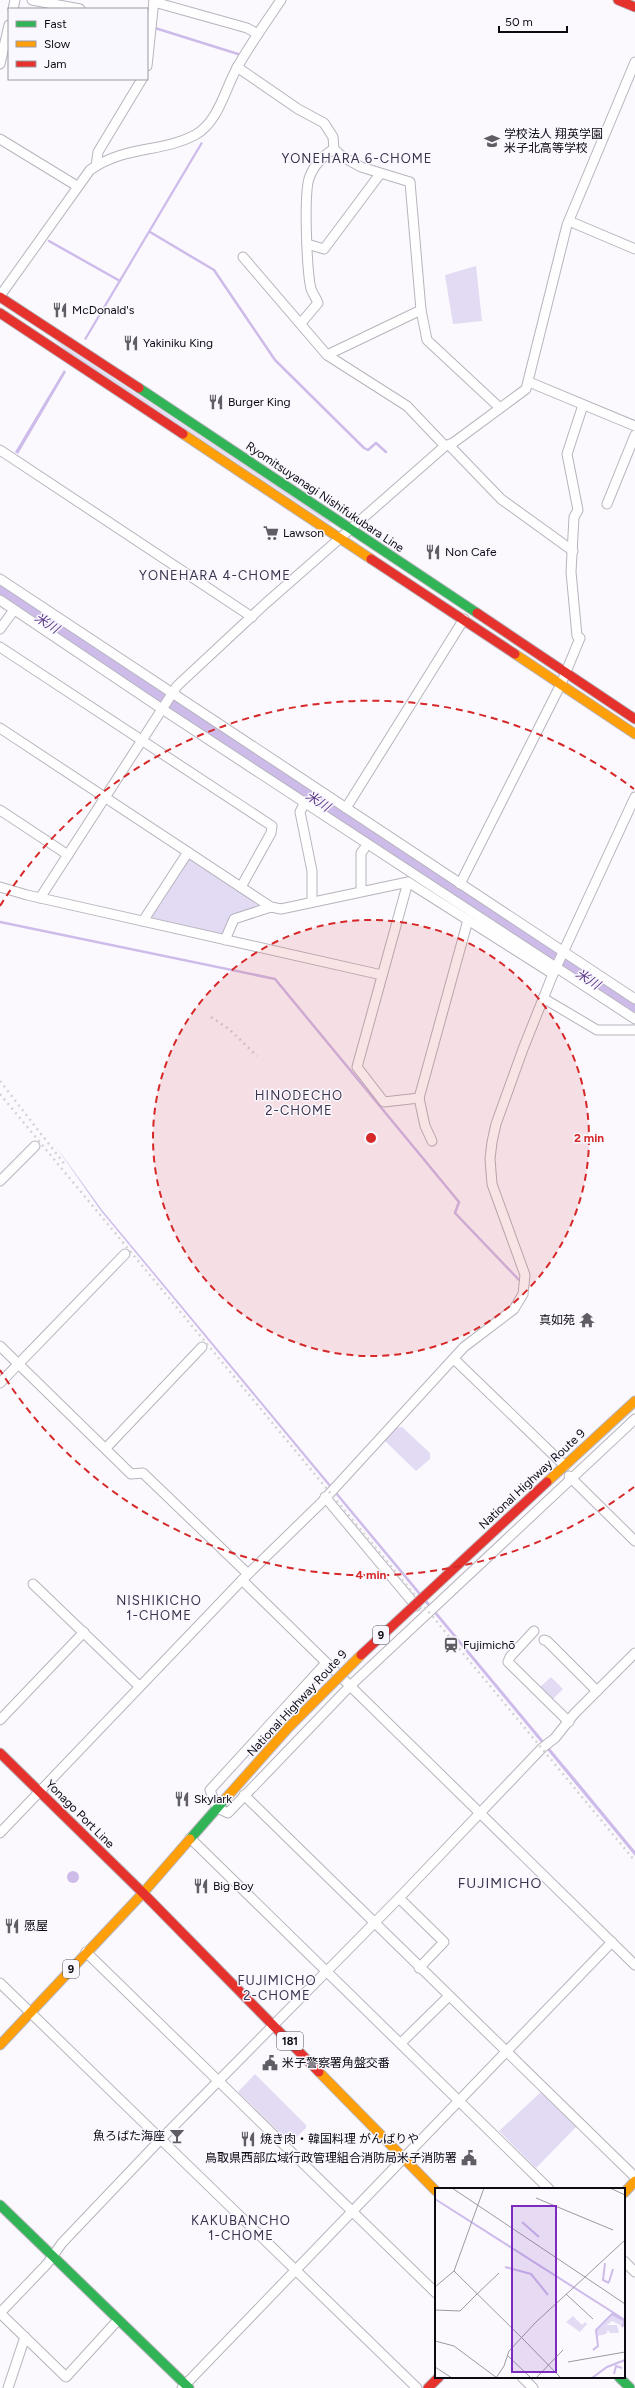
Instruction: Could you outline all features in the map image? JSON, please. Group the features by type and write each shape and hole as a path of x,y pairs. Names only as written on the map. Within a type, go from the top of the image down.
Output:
{"main road":[{"path":"618,0 635,7"},
{"name":"Ryomitsuyanagi Nishifukubara Line","path":"0,296 635,719"},
{"name":"Ryomitsuyanagi Nishifukubara Line","path":"0,314 464,619 635,734"},
{"name":"National Highway Route 9","path":"0,2045 142,1893 289,1728 353,1662 635,1401"},
{"name":"Yonago Port Line","path":"0,1753 40,1790 142,1893"},
{"name":"181","path":"142,1893 274,2025 435,2190"},
{"path":"625,2192 635,2181"},
{"path":"0,2205 185,2387"},
{"path":"428,2388 438,2378"},
{"path":"620,2378 630,2388"}],"street":[{"path":"32,0 75,8"},
{"path":"0,296 77,186 96,166 122,154 175,142 200,131 219,108 252,30 281,0"},
{"path":"148,52 150,24 154,1 252,30"},
{"path":"0,64 8,29"},
{"path":"40,898 171,696 210,655 340,538 447,446 526,388 529,382 569,221 635,62"},
{"path":"237,67 298,109 324,123 333,137 334,149 343,157 361,167 380,174 406,179 411,184 421,310 426,340 500,408"},
{"path":"96,166 98,152 141,80"},
{"path":"0,139 77,186"},
{"path":"301,323 318,305 311,287 307,244 309,176 320,161 334,149"},
{"path":"307,244 324,250 380,174"},
{"path":"569,221 635,249"},
{"path":"243,257 327,355 408,406 501,499 573,551"},
{"path":"327,355 421,310"},
{"path":"529,382 635,426"},
{"path":"460,884 561,684 580,638 577,636 571,572 574,517 578,510 567,454 583,405"},
{"path":"607,504 635,435"},
{"path":"0,450 252,617"},
{"path":"0,579 171,696 346,808 563,953 634,997"},
{"path":"0,600 555,969 635,1019"},
{"path":"0,629 14,610"},
{"path":"346,808 464,619"},
{"path":"0,647 142,739 272,826 271,833 241,887"},
{"path":"0,728 271,907 281,909 361,890 408,882 468,920 555,969"},
{"path":"0,1833 139,1686 330,1491 464,1348 514,1309 524,1292 525,1275 492,1184 490,1152 496,1124 555,969 635,797"},
{"path":"305,802 300,812 312,871 312,901"},
{"path":"0,810 68,854"},
{"path":"361,890 361,854 364,849"},
{"path":"143,921 188,852"},
{"path":"408,882 357,1069 384,1102 419,1098"},
{"path":"0,887 40,898 382,976"},
{"path":"224,940 234,920 271,907"},
{"path":"432,1141 425,1126 419,1098 468,920"},
{"path":"543,998 597,1030 635,1030"},
{"path":"0,1182 35,1146"},
{"path":"0,1383 125,1254"},
{"path":"0,1346 131,1474 143,1473 245,1577 326,1664 635,1965"},
{"path":"106,1448 202,1347"},
{"path":"454,1359 565,1466"},
{"path":"326,1664 210,1790 217,1808 228,1813 350,1686 570,1478 635,1419"},
{"path":"570,1478 635,1541"},
{"path":"330,1491 425,1616"},
{"path":"33,1584 139,1686"},
{"path":"534,1631 510,1657 508,1662 569,1722"},
{"path":"0,1720 84,1632"},
{"path":"544,1640 547,1641 597,1691"},
{"path":"118,2320 66,2377 0,2313 47,2264 52,2255 161,2140 328,1971 635,1653"},
{"path":"244,1795 419,1968 635,2177"},
{"path":"190,1838 328,1971 548,2188"},
{"path":"399,1898 444,1942 419,1968"},
{"path":"185,2387 352,2211 404,2159 612,1942"},
{"path":"86,1952 435,2292"},
{"path":"0,1983 417,2388"},
{"path":"401,2043 449,1996"},
{"path":"625,2262 635,2272"},
{"path":"8,2388 25,2337"},
{"path":"523,2378 533,2388"}],"shaded area":[{"path":"201,142 203,143 86,340 84,339"},
{"path":"476,266 482,321 453,324 445,275"},
{"path":"52,338 330,522 332,525 66,350"},
{"path":"64,370 66,372 18,454 15,452"},
{"path":"191,858 258,903 258,909 231,916 224,933 220,935 151,919 150,916 187,859"},
{"path":"52,1141 102,1210 635,1851 635,1856 101,1211"},
{"path":"402,1427 430,1453 430,1459 416,1471 383,1439 395,1428"},
{"path":"551,1677 563,1689 552,1700 539,1688"},
{"path":"71,1871 75,1871 79,1877 75,1883 71,1883 67,1879 67,1875"},
{"path":"255,2074 306,2125 306,2128 292,2142 290,2142 238,2092"},
{"path":"542,2091 578,2125 536,2168 499,2131"}],"waterway":[{"path":"155,28 238,54"},
{"path":"150,232 214,270 275,360 364,448 368,450 376,443 386,452"},
{"path":"49,241 120,281"},
{"name":"米川","path":"0,591 635,1011"},
{"path":"0,922 275,979 459,1202 455,1213 520,1281"}],"railway":[{"path":"211,1017 229,1029 257,1056"},
{"path":"0,1081 66,1166"},
{"path":"0,1094 635,1861"}],"traffic: fast":[{"path":"139,388 477,613"},
{"path":"190,1839 226,1798"},
{"path":"0,2205 189,2388"},
{"path":"620,2378 630,2388"}],"traffic: slow":[{"path":"183,434 371,559"},
{"path":"515,654 635,734"},
{"path":"547,1482 635,1401"},
{"path":"226,1798 289,1727 361,1655"},
{"path":"0,2045 143,1893 190,1839"},
{"path":"319,2072 435,2190"},
{"path":"625,2192 635,2181"}],"traffic: jam":[{"path":"618,0 635,7"},
{"path":"0,297 139,388"},
{"path":"0,313 183,434"},
{"path":"371,559 515,654"},
{"path":"477,613 635,719"},
{"path":"361,1655 547,1482"},
{"path":"0,1753 143,1893"},
{"path":"143,1893 319,2072"},
{"path":"428,2388 438,2378"}],"place":[{"name":"学校法人 翔英学園 米子北高等学校","path":"492,141"},
{"name":"McDonald's","path":"60,310"},
{"name":"Yakiniku King","path":"131,343"},
{"name":"Burger King","path":"216,402"},
{"name":"Lawson","path":"271,533"},
{"name":"Non Cafe","path":"433,552"},
{"name":"真如苑","path":"587,1320"},
{"name":"Fujimichō","path":"451,1645"},
{"name":"Skylark","path":"182,1799"},
{"name":"Big Boy","path":"201,1886"},
{"name":"愿屋","path":"12,1926"},
{"name":"米子警察署角盤交番","path":"270,2063"},
{"name":"魚ろばた海座","path":"177,2136"},
{"name":"焼き肉・韓国料理 がんばりや","path":"248,2139"},
{"name":"鳥取県西部広域行政管理組合消防局米子消防署","path":"469,2158"}],"district":[{"name":"YONEHARA 6-CHOME","path":"357,158"},
{"name":"YONEHARA 4-CHOME","path":"215,575"},
{"name":"HINODECHO 2-CHOME","path":"299,1102"},
{"name":"NISHIKICHO 1-CHOME","path":"159,1608"},
{"name":"FUJIMICHO","path":"500,1883"},
{"name":"FUJIMICHO 2-CHOME","path":"277,1988"},
{"name":"KAKUBANCHO 1-CHOME","path":"241,2228"}]}
